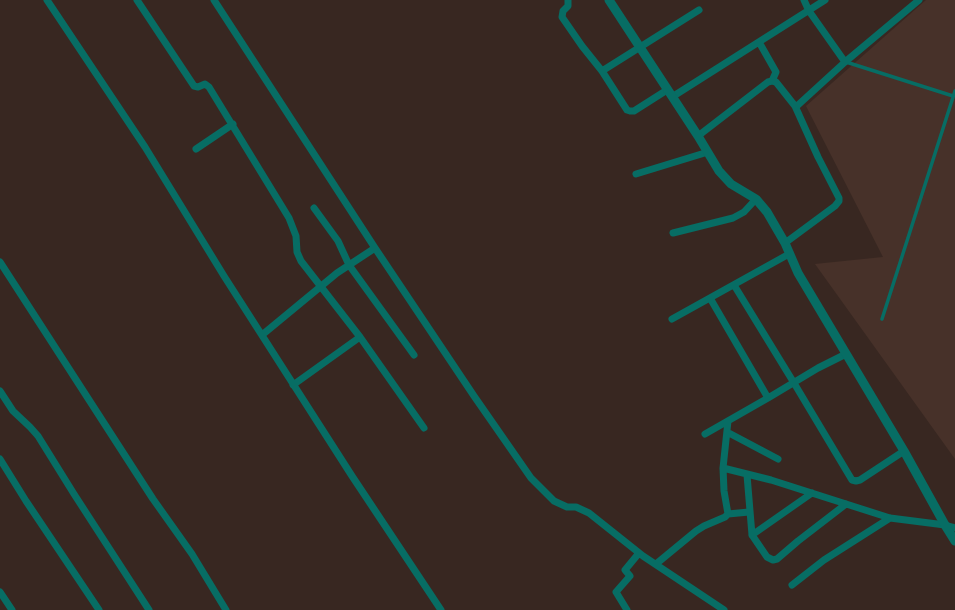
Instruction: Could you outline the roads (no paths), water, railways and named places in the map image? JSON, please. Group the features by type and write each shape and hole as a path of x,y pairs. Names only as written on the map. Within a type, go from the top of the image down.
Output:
{"street":[{"path":"47,0 145,147 293,385 441,610"},
{"path":"137,0 194,86 196,88 205,84 207,85 233,124 289,218 296,236 297,252 301,261 360,337 424,428"},
{"path":"214,0 375,248 478,402 531,478 554,501 567,507 576,507 590,513 639,553 724,610"},
{"path":"568,0 568,6 563,11 562,17 602,72 624,107 630,111 670,93 759,42 825,0"},
{"path":"609,0 725,178 731,184 756,199 767,212 785,243 798,273 904,451 955,541"},
{"path":"804,0 809,11 845,62"},
{"path":"795,106 919,0"},
{"path":"602,72 699,10"},
{"path":"698,136 763,85 772,81 776,72 759,42"},
{"path":"772,81 776,82 795,106 818,156 840,198 840,201 835,206 785,243"},
{"path":"196,149 233,124"},
{"path":"636,174 708,152"},
{"path":"673,233 733,218 744,212 756,199"},
{"path":"314,208 338,241 349,265 414,355"},
{"path":"262,335 320,286 375,248"},
{"path":"672,319 790,254"},
{"path":"0,262 149,492 192,554 226,610"},
{"path":"734,285 852,480 856,482 860,480 904,451"},
{"path":"710,298 768,398"},
{"path":"293,385 360,337"},
{"path":"705,434 818,368 846,354"},
{"path":"0,391 13,411 38,436 149,610"},
{"path":"728,421 723,468 724,491 728,514"},
{"path":"727,432 778,459"},
{"path":"0,459 26,501 99,610"},
{"path":"723,468 771,480 890,518 945,525 955,528"},
{"path":"747,475 752,535 767,557 774,560 777,560 798,541 846,504"},
{"path":"752,535 812,493"},
{"path":"656,564 704,526 725,517 728,514 750,512"},
{"path":"792,585 824,560 890,518"},
{"path":"627,610 616,592 630,576 625,570 639,553"},
{"path":"0,592 12,610"}],"lane":[{"path":"845,62 953,96"},
{"path":"882,319 955,91"}]}
